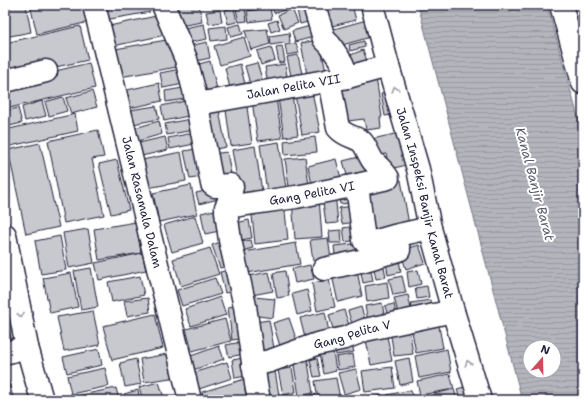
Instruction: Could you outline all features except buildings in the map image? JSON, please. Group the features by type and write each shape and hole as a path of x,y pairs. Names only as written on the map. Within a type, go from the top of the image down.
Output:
{"street":[{"name":"Jalan Rasamala Dalam","path":"94,5 190,400"},
{"path":"163,5 186,59 197,104 212,184 215,186 230,185 232,187 226,212 230,240 245,306 259,400"},
{"path":"314,5 324,39 342,63 338,78 338,128 348,136 364,143 366,150 374,162 383,170 388,178"},
{"name":"Jalan Inspeksi Banjir Kanal Barat","path":"372,5 418,169 423,234 446,313 480,400"},
{"path":"561,5 583,83"},
{"name":"Jalan Pelita VII","path":"197,104 338,78 388,66"},
{"path":"5,80 46,71"},
{"path":"357,185 418,169"},
{"name":"Gang Pelita VI","path":"226,207 296,197 357,185 364,240 366,242 370,243 423,234"},
{"path":"324,269 365,260 423,234"},
{"path":"5,235 27,347 42,400"},
{"name":"Gang Pelita V","path":"253,365 270,361 316,344 345,338 365,330 446,313"},
{"path":"5,353 27,347"}],"water":[{"name":"Kanal Banjir Barat","path":"418,5 547,5 583,135 583,400 522,400"}]}
